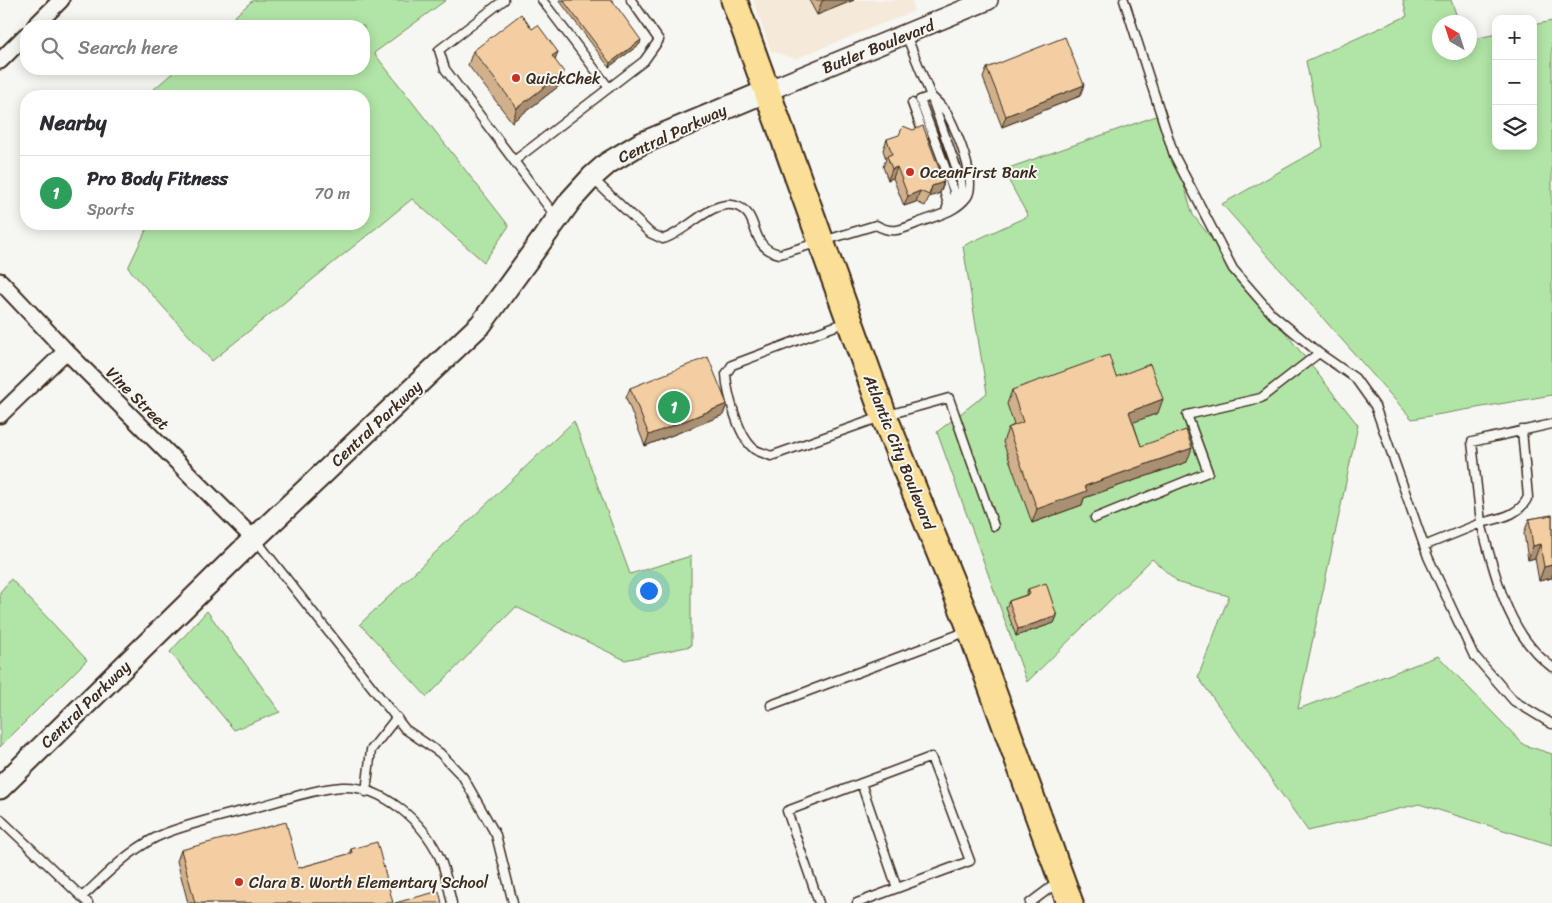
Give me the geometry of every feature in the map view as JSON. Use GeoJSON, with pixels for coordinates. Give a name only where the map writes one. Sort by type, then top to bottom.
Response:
{"type":"FeatureCollection","features":[{"type":"Feature","properties":{"kind":"highway","name":"Atlantic City Boulevard"},"geometry":{"type":"LineString","coordinates":[[734,0],[884,416],[971,630],[1070,903]]}},
{"type":"Feature","properties":{"kind":"main road","name":"Central Parkway"},"geometry":{"type":"LineString","coordinates":[[0,788],[254,538],[481,324],[558,218],[592,177],[608,163],[640,144],[767,91]]}},
{"type":"Feature","properties":{"kind":"street"},"geometry":{"type":"LineString","coordinates":[[41,20],[61,0]]}},
{"type":"Feature","properties":{"kind":"street","name":"Butler Boulevard"},"geometry":{"type":"LineString","coordinates":[[767,91],[988,0]]}},
{"type":"Feature","properties":{"kind":"street"},"geometry":{"type":"LineString","coordinates":[[0,61],[20,41]]}},
{"type":"Feature","properties":{"kind":"street","name":"Vine Street"},"geometry":{"type":"LineString","coordinates":[[0,281],[66,351],[254,538]]}},
{"type":"Feature","properties":{"kind":"street"},"geometry":{"type":"LineString","coordinates":[[0,415],[66,351]]}},
{"type":"Feature","properties":{"kind":"lane"},"geometry":{"type":"LineString","coordinates":[[504,0],[439,50],[445,69],[558,218]]}},
{"type":"Feature","properties":{"kind":"lane"},"geometry":{"type":"LineString","coordinates":[[542,0],[609,88]]}},
{"type":"Feature","properties":{"kind":"lane"},"geometry":{"type":"LineString","coordinates":[[514,161],[644,61],[659,40],[631,0]]}},
{"type":"Feature","properties":{"kind":"lane"},"geometry":{"type":"LineString","coordinates":[[1124,0],[1174,155],[1233,269],[1272,314],[1319,353],[1355,378],[1375,406],[1424,546],[1473,654],[1514,701],[1552,724]]}},
{"type":"Feature","properties":{"kind":"lane"},"geometry":{"type":"LineString","coordinates":[[906,35],[931,96],[961,181],[962,191],[956,204],[945,213]]}},
{"type":"Feature","properties":{"kind":"lane"},"geometry":{"type":"LineString","coordinates":[[931,96],[920,100],[954,192],[953,203],[945,213]]}},
{"type":"Feature","properties":{"kind":"lane"},"geometry":{"type":"LineString","coordinates":[[592,177],[650,233],[663,239],[674,236],[717,206],[729,204],[740,207],[748,215],[760,245],[769,252],[780,254],[876,225],[887,231],[902,229],[945,213],[959,205],[968,195],[971,183],[970,170],[946,112],[931,96]]}},
{"type":"Feature","properties":{"kind":"lane"},"geometry":{"type":"LineString","coordinates":[[912,103],[945,191],[948,204],[945,213]]}},
{"type":"Feature","properties":{"kind":"lane"},"geometry":{"type":"LineString","coordinates":[[850,320],[732,365],[726,374],[727,392],[746,441],[754,449],[771,456],[884,416],[949,398],[994,526]]}},
{"type":"Feature","properties":{"kind":"lane"},"geometry":{"type":"LineString","coordinates":[[1095,518],[1208,472],[1187,415],[1260,398],[1319,353]]}},
{"type":"Feature","properties":{"kind":"lane"},"geometry":{"type":"LineString","coordinates":[[1552,424],[1472,442],[1480,523],[1500,594],[1526,641],[1552,667]]}},
{"type":"Feature","properties":{"kind":"lane"},"geometry":{"type":"LineString","coordinates":[[1424,546],[1480,523],[1515,513],[1524,507],[1528,497],[1522,430]]}},
{"type":"Feature","properties":{"kind":"lane"},"geometry":{"type":"LineString","coordinates":[[254,538],[405,729],[440,753],[463,777],[496,835],[513,903]]}},
{"type":"Feature","properties":{"kind":"lane"},"geometry":{"type":"LineString","coordinates":[[771,705],[971,630]]}},
{"type":"Feature","properties":{"kind":"lane"},"geometry":{"type":"LineString","coordinates":[[366,792],[370,750],[397,717]]}},
{"type":"Feature","properties":{"kind":"lane"},"geometry":{"type":"LineString","coordinates":[[819,903],[787,811],[931,757],[970,861],[856,903]]}},
{"type":"Feature","properties":{"kind":"lane"},"geometry":{"type":"LineString","coordinates":[[861,783],[896,888]]}},
{"type":"Feature","properties":{"kind":"lane"},"geometry":{"type":"LineString","coordinates":[[0,819],[85,900],[139,848],[165,833],[316,792],[341,787],[354,788],[390,802],[412,819],[430,838],[440,858],[452,903]]}},
{"type":"Feature","properties":{"kind":"lane"},"geometry":{"type":"LineString","coordinates":[[1030,903],[1062,879]]}},
{"type":"Feature","properties":{"kind":"shaded area"},"geometry":{"type":"Polygon","coordinates":[[[753,0],[912,0],[914,11],[795,59],[771,51],[753,0]]]}},
{"type":"Feature","properties":{"kind":"green space"},"geometry":{"type":"Polygon","coordinates":[[[253,0],[446,0],[374,53],[509,226],[484,262],[412,199],[212,361],[128,268],[146,230],[370,230],[370,90],[153,90],[170,75],[370,75],[370,20],[231,20],[253,0]]]}},
{"type":"Feature","properties":{"kind":"green space"},"geometry":{"type":"Polygon","coordinates":[[[1403,0],[1451,0],[1456,15],[1432,15],[1432,60],[1477,60],[1477,38],[1492,35],[1492,150],[1537,150],[1537,24],[1552,21],[1552,395],[1412,419],[1222,204],[1323,147],[1306,61],[1407,16],[1403,0]]]}},
{"type":"Feature","properties":{"kind":"green space"},"geometry":{"type":"Polygon","coordinates":[[[1162,114],[1193,215],[1358,425],[1298,709],[1438,656],[1524,745],[1552,754],[1552,845],[1419,804],[1308,831],[1198,677],[1229,596],[1179,583],[1152,559],[1027,682],[937,432],[987,393],[963,246],[1028,216],[1003,170],[1162,114]]]}},
{"type":"Feature","properties":{"kind":"green space"},"geometry":{"type":"Polygon","coordinates":[[[574,421],[630,574],[691,556],[691,646],[625,660],[516,607],[427,697],[360,624],[574,421]]]}},
{"type":"Feature","properties":{"kind":"green space"},"geometry":{"type":"Polygon","coordinates":[[[11,579],[87,660],[0,747],[0,592],[11,579]]]}},
{"type":"Feature","properties":{"kind":"green space"},"geometry":{"type":"Polygon","coordinates":[[[207,611],[280,712],[234,730],[170,652],[207,611]]]}},
{"type":"Feature","properties":{"kind":"building","name":"QuickChek"},"geometry":{"type":"Polygon","coordinates":[[[563,0],[612,0],[641,40],[610,63],[563,0]]]}},
{"type":"Feature","properties":{"kind":"building","name":"QuickChek"},"geometry":{"type":"Polygon","coordinates":[[[521,14],[532,29],[538,25],[558,52],[552,56],[564,72],[517,108],[473,51],[521,14]]]}},
{"type":"Feature","properties":{"kind":"building"},"geometry":{"type":"Polygon","coordinates":[[[1065,37],[1084,85],[1006,116],[987,68],[1065,37]]]}},
{"type":"Feature","properties":{"kind":"building","name":"OceanFirst Bank"},"geometry":{"type":"Polygon","coordinates":[[[903,126],[913,130],[923,126],[944,182],[932,186],[929,195],[920,191],[908,196],[897,167],[892,169],[887,156],[892,154],[887,139],[899,135],[903,126]]]}},
{"type":"Feature","properties":{"kind":"building"},"geometry":{"type":"Polygon","coordinates":[[[1109,355],[1116,377],[1150,364],[1163,399],[1129,412],[1141,446],[1186,430],[1192,448],[1085,486],[1087,491],[1037,509],[1008,428],[1023,422],[1012,390],[1109,355]]]}},
{"type":"Feature","properties":{"kind":"building"},"geometry":{"type":"Polygon","coordinates":[[[708,357],[727,404],[649,435],[630,388],[708,357]]]}},
{"type":"Feature","properties":{"kind":"building"},"geometry":{"type":"Polygon","coordinates":[[[1552,515],[1552,565],[1544,567],[1540,544],[1533,546],[1529,519],[1552,515]]]}},
{"type":"Feature","properties":{"kind":"building"},"geometry":{"type":"Polygon","coordinates":[[[1046,583],[1057,616],[1018,629],[1009,601],[1030,594],[1028,589],[1046,583]]]}},
{"type":"Feature","properties":{"kind":"building"},"geometry":{"type":"Polygon","coordinates":[[[286,822],[298,868],[352,853],[351,849],[377,842],[393,903],[195,903],[181,850],[286,822]]]}},
{"type":"Feature","properties":{"kind":"building"},"geometry":{"type":"Polygon","coordinates":[[[439,891],[442,903],[395,903],[439,891]]]}},
{"type":"Feature","properties":{"kind":"place","name":"QuickChek"},"geometry":{"type":"Point","coordinates":[516,78]}},
{"type":"Feature","properties":{"kind":"place","name":"OceanFirst Bank"},"geometry":{"type":"Point","coordinates":[910,172]}},
{"type":"Feature","properties":{"kind":"place","name":"Pro Body Fitness"},"geometry":{"type":"Point","coordinates":[674,407]}},
{"type":"Feature","properties":{"kind":"place","name":"Clara B. Worth Elementary School"},"geometry":{"type":"Point","coordinates":[239,882]}}]}
